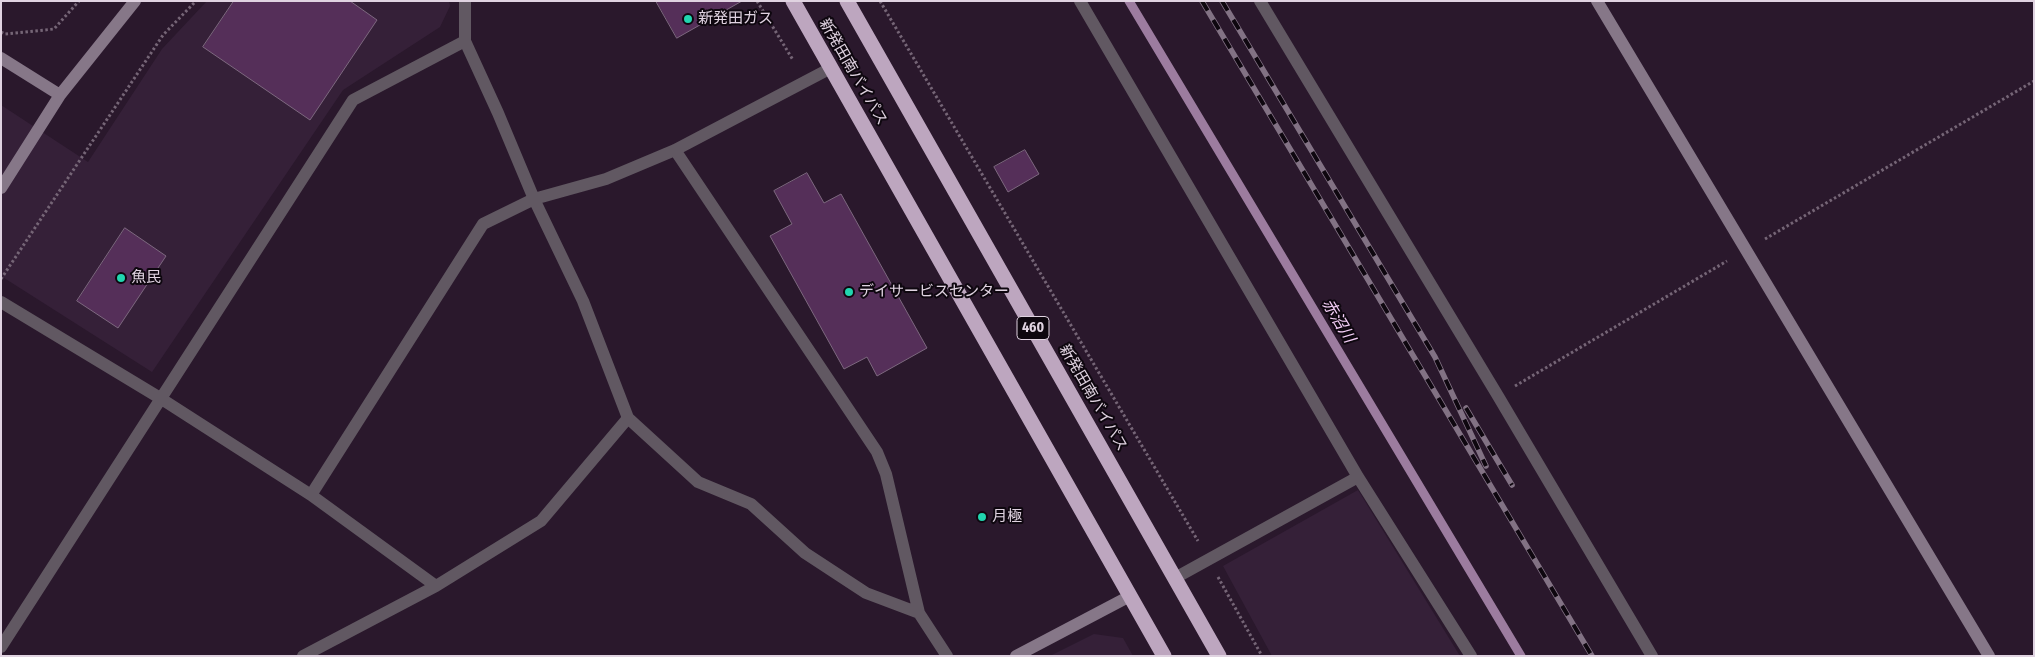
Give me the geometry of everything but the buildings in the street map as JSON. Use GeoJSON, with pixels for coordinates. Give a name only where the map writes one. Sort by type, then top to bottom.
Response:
{"type":"FeatureCollection","features":[{"type":"Feature","properties":{"kind":"highway","name":"新発田南バイパス"},"geometry":{"type":"LineString","coordinates":[[793,1],[1164,656]]}},
{"type":"Feature","properties":{"kind":"highway","name":"新発田南バイパス"},"geometry":{"type":"LineString","coordinates":[[847,1],[1219,656]]}},
{"type":"Feature","properties":{"kind":"street"},"geometry":{"type":"LineString","coordinates":[[1,188],[60,95],[135,1]]}},
{"type":"Feature","properties":{"kind":"street"},"geometry":{"type":"LineString","coordinates":[[465,1],[465,41],[498,112],[534,199],[583,301],[628,418],[698,482],[751,504],[805,554],[866,594],[919,613]]}},
{"type":"Feature","properties":{"kind":"street"},"geometry":{"type":"LineString","coordinates":[[1080,1],[1358,477],[1471,656]]}},
{"type":"Feature","properties":{"kind":"street"},"geometry":{"type":"LineString","coordinates":[[1260,1],[1652,656]]}},
{"type":"Feature","properties":{"kind":"street"},"geometry":{"type":"LineString","coordinates":[[1597,1],[1989,656]]}},
{"type":"Feature","properties":{"kind":"street"},"geometry":{"type":"LineString","coordinates":[[1,648],[353,100],[465,41]]}},
{"type":"Feature","properties":{"kind":"street"},"geometry":{"type":"LineString","coordinates":[[1,58],[60,95]]}},
{"type":"Feature","properties":{"kind":"street"},"geometry":{"type":"LineString","coordinates":[[311,495],[483,224],[534,199],[606,179],[675,150],[831,68]]}},
{"type":"Feature","properties":{"kind":"street"},"geometry":{"type":"LineString","coordinates":[[675,150],[877,452],[886,474],[919,613],[948,656]]}},
{"type":"Feature","properties":{"kind":"street"},"geometry":{"type":"LineString","coordinates":[[1,302],[160,398],[311,495],[436,586]]}},
{"type":"Feature","properties":{"kind":"street"},"geometry":{"type":"LineString","coordinates":[[303,656],[436,586],[541,521],[628,418]]}},
{"type":"Feature","properties":{"kind":"street"},"geometry":{"type":"LineString","coordinates":[[1175,578],[1358,477]]}},
{"type":"Feature","properties":{"kind":"street"},"geometry":{"type":"LineString","coordinates":[[1016,656],[1130,596]]}},
{"type":"Feature","properties":{"kind":"path"},"geometry":{"type":"LineString","coordinates":[[1,32],[5,34],[54,29],[79,1]]}},
{"type":"Feature","properties":{"kind":"path"},"geometry":{"type":"LineString","coordinates":[[1,279],[163,35],[196,1]]}},
{"type":"Feature","properties":{"kind":"path"},"geometry":{"type":"LineString","coordinates":[[757,1],[793,60]]}},
{"type":"Feature","properties":{"kind":"path"},"geometry":{"type":"LineString","coordinates":[[880,1],[1209,560],[1262,656]]}},
{"type":"Feature","properties":{"kind":"path"},"geometry":{"type":"LineString","coordinates":[[1498,396],[2034,81]]}},
{"type":"Feature","properties":{"kind":"shaded area"},"geometry":{"type":"Polygon","coordinates":[[[207,1],[449,1],[450,6],[440,27],[343,90],[152,372],[1,276],[1,105],[88,162],[162,49],[207,1]]]}},
{"type":"Feature","properties":{"kind":"shaded area"},"geometry":{"type":"Polygon","coordinates":[[[1358,490],[1460,656],[1272,656],[1223,566],[1358,490]]]}},
{"type":"Feature","properties":{"kind":"shaded area"},"geometry":{"type":"Polygon","coordinates":[[[1094,634],[1123,638],[1133,656],[1050,656],[1094,634]]]}},
{"type":"Feature","properties":{"kind":"waterway","name":"赤沼川"},"geometry":{"type":"LineString","coordinates":[[1129,1],[1521,656]]}},
{"type":"Feature","properties":{"kind":"railway"},"geometry":{"type":"LineString","coordinates":[[1202,1],[1592,656]]}},
{"type":"Feature","properties":{"kind":"railway"},"geometry":{"type":"LineString","coordinates":[[1222,1],[1435,357],[1486,466]]}},
{"type":"Feature","properties":{"kind":"railway"},"geometry":{"type":"LineString","coordinates":[[1466,408],[1512,485]]}},
{"type":"Feature","properties":{"kind":"place","name":"新発田ガス"},"geometry":{"type":"Point","coordinates":[688,19]}},
{"type":"Feature","properties":{"kind":"place","name":"魚民"},"geometry":{"type":"Point","coordinates":[121,278]}},
{"type":"Feature","properties":{"kind":"place","name":"デイサービスセンター"},"geometry":{"type":"Point","coordinates":[849,292]}},
{"type":"Feature","properties":{"kind":"place","name":"月極"},"geometry":{"type":"Point","coordinates":[982,517]}}]}
